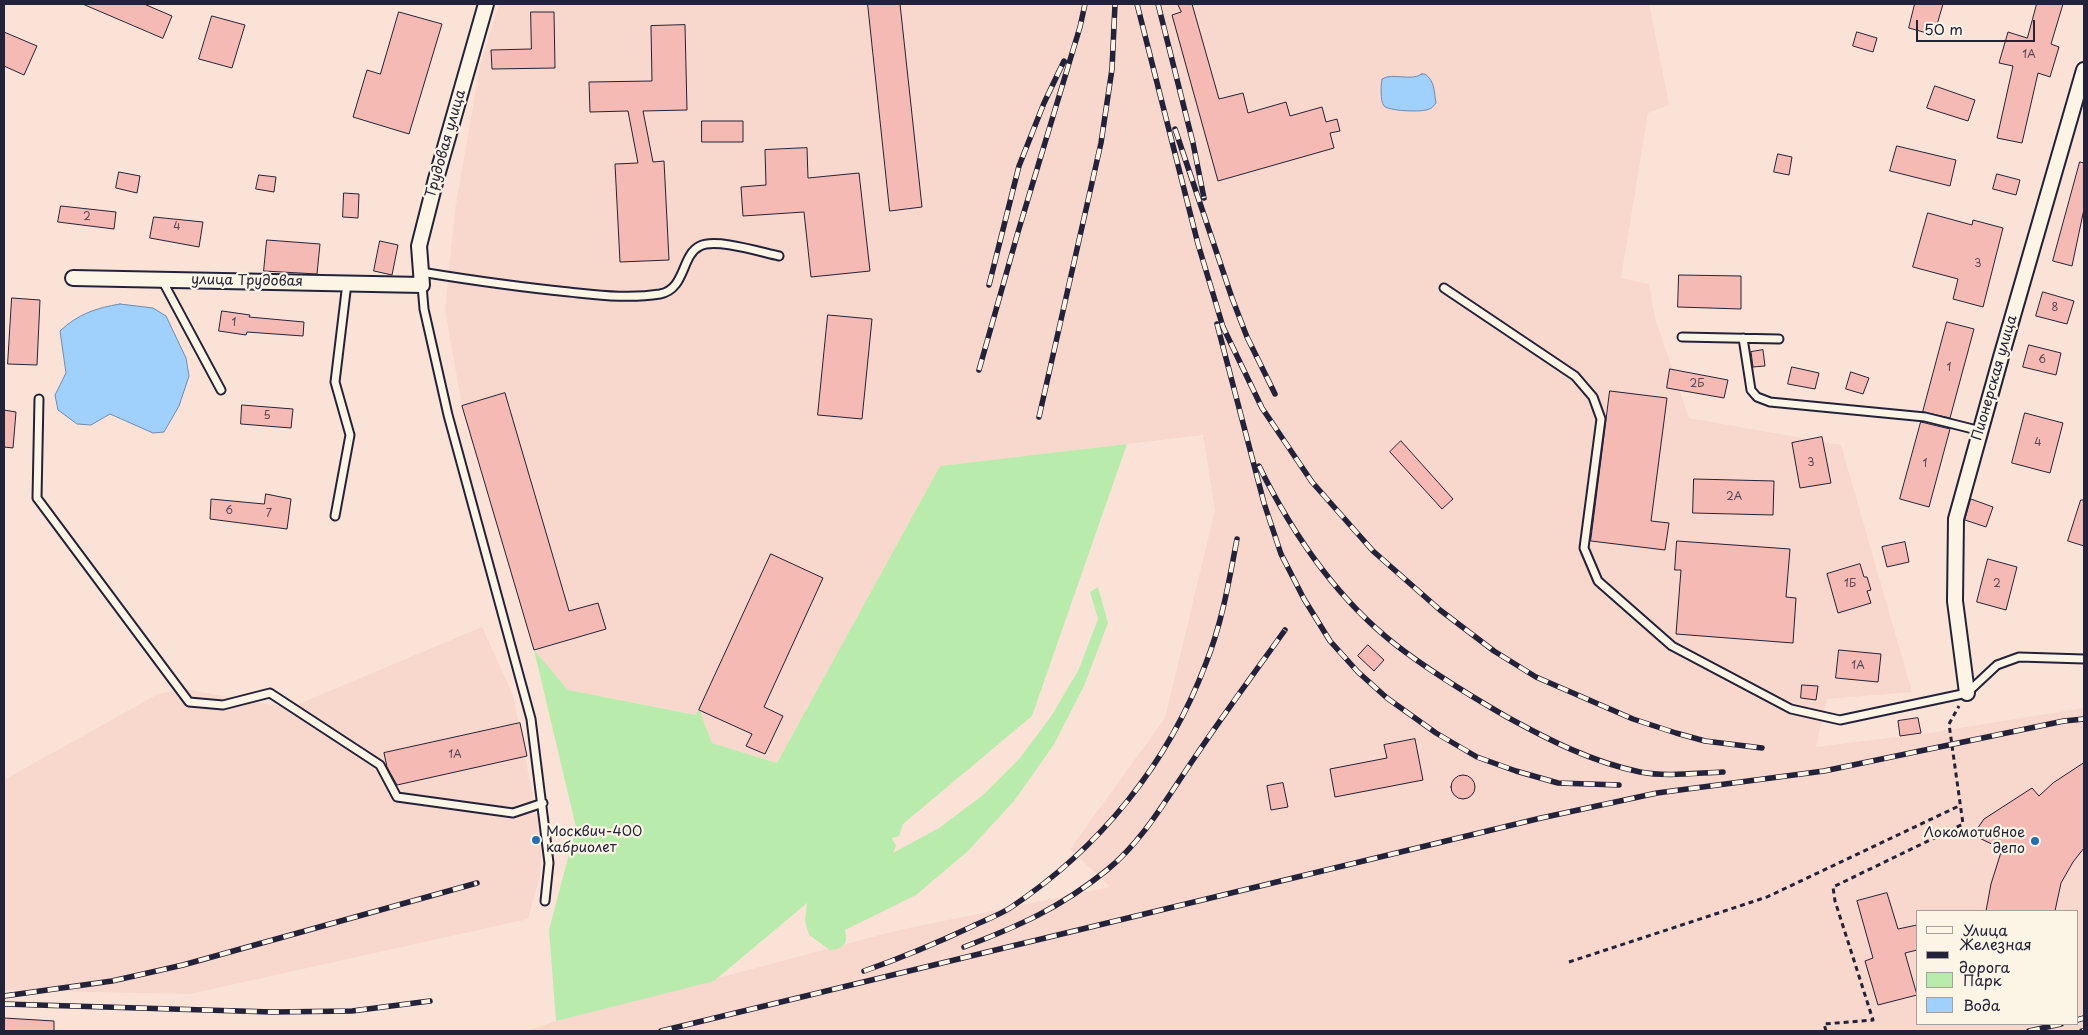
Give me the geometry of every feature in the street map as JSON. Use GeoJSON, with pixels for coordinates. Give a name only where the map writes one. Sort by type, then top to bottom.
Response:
{"type":"FeatureCollection","features":[{"type":"Feature","properties":{"kind":"street","name":"Трудовая улица"},"geometry":{"type":"LineString","coordinates":[[422,278],[419,246],[486,4]]}},
{"type":"Feature","properties":{"kind":"street","name":"Пионерская улица"},"geometry":{"type":"LineString","coordinates":[[1967,693],[1955,601],[1956,519],[2084,70]]}},
{"type":"Feature","properties":{"kind":"street","name":"улица Трудовая"},"geometry":{"type":"LineString","coordinates":[[73,278],[348,284],[422,278]]}},
{"type":"Feature","properties":{"kind":"lane"},"geometry":{"type":"LineString","coordinates":[[544,901],[549,863],[531,719],[448,415],[424,309],[422,278],[619,297],[662,294],[674,286],[682,276],[690,255],[700,246],[714,243],[779,256]]}},
{"type":"Feature","properties":{"kind":"lane"},"geometry":{"type":"LineString","coordinates":[[162,280],[221,390]]}},
{"type":"Feature","properties":{"kind":"lane"},"geometry":{"type":"LineString","coordinates":[[335,516],[350,435],[335,382],[348,284]]}},
{"type":"Feature","properties":{"kind":"lane"},"geometry":{"type":"LineString","coordinates":[[1444,288],[1575,376],[1593,397],[1601,420],[1584,548],[1598,581],[1672,646],[1791,709],[1840,720],[1967,693],[1997,665],[2019,657],[2084,659]]}},
{"type":"Feature","properties":{"kind":"lane"},"geometry":{"type":"LineString","coordinates":[[1682,337],[1778,339]]}},
{"type":"Feature","properties":{"kind":"lane"},"geometry":{"type":"LineString","coordinates":[[1743,338],[1751,390],[1757,397],[1770,402],[1925,417],[1980,431]]}},
{"type":"Feature","properties":{"kind":"lane"},"geometry":{"type":"LineString","coordinates":[[39,399],[37,498],[189,702],[223,705],[270,693],[380,765],[397,798],[513,814],[543,803]]}},
{"type":"Feature","properties":{"kind":"path"},"geometry":{"type":"LineString","coordinates":[[1826,1031],[1824,1024],[1874,1020],[1832,887],[1963,824],[1949,724],[1967,693]]}},
{"type":"Feature","properties":{"kind":"path"},"geometry":{"type":"LineString","coordinates":[[1568,962],[1767,897],[1961,805]]}},
{"type":"Feature","properties":{"kind":"shaded area"},"geometry":{"type":"Polygon","coordinates":[[[499,4],[1649,4],[1669,105],[1648,113],[1621,278],[1649,284],[1655,318],[1689,418],[1841,445],[1912,692],[1827,699],[1816,747],[1929,733],[2084,708],[2084,1031],[527,1031],[556,1021],[899,930],[1110,887],[1070,849],[1165,718],[1215,510],[1203,435],[940,466],[777,763],[712,743],[699,710],[697,715],[567,690],[534,650],[462,406],[445,309],[455,210],[480,66],[499,4]]]}},
{"type":"Feature","properties":{"kind":"shaded area"},"geometry":{"type":"Polygon","coordinates":[[[482,627],[513,695],[542,843],[540,876],[528,919],[190,994],[4,990],[4,780],[158,694],[186,689],[289,708],[482,627]]]}},
{"type":"Feature","properties":{"kind":"green space"},"geometry":{"type":"Polygon","coordinates":[[[1127,444],[1032,716],[903,824],[899,836],[892,838],[896,846],[893,853],[939,828],[982,796],[1020,758],[1052,715],[1079,669],[1098,619],[1090,592],[1098,587],[1108,623],[1084,686],[1053,746],[1014,801],[968,851],[916,895],[845,930],[846,938],[842,947],[830,950],[809,935],[805,921],[807,903],[714,981],[556,1021],[549,930],[576,827],[534,650],[568,690],[696,715],[699,709],[712,743],[777,763],[940,466],[1127,444]]]}},
{"type":"Feature","properties":{"kind":"water"},"geometry":{"type":"Polygon","coordinates":[[[1425,74],[1431,80],[1434,87],[1436,103],[1432,108],[1422,111],[1411,111],[1384,106],[1381,97],[1382,79],[1392,76],[1412,77],[1425,74]]]}},
{"type":"Feature","properties":{"kind":"water"},"geometry":{"type":"Polygon","coordinates":[[[120,304],[153,308],[166,316],[186,358],[189,376],[179,406],[164,432],[153,433],[110,414],[91,425],[77,424],[58,410],[55,395],[66,373],[60,331],[74,320],[88,313],[120,304]]]}},
{"type":"Feature","properties":{"kind":"building"},"geometry":{"type":"Polygon","coordinates":[[[83,4],[144,4],[172,16],[163,38],[83,4]]]}},
{"type":"Feature","properties":{"kind":"building"},"geometry":{"type":"Polygon","coordinates":[[[868,4],[900,4],[922,207],[890,211],[868,4]]]}},
{"type":"Feature","properties":{"kind":"building"},"geometry":{"type":"Polygon","coordinates":[[[1178,4],[1192,4],[1219,99],[1243,93],[1248,113],[1286,102],[1290,116],[1322,107],[1326,122],[1337,119],[1340,131],[1330,133],[1334,148],[1218,181],[1172,15],[1181,12],[1178,4]]]}},
{"type":"Feature","properties":{"kind":"building"},"geometry":{"type":"Polygon","coordinates":[[[1915,4],[1943,4],[1934,35],[1909,28],[1915,4]]]}},
{"type":"Feature","properties":{"kind":"building"},"geometry":{"type":"Polygon","coordinates":[[[2037,4],[2063,4],[2051,44],[2059,47],[2050,77],[2038,73],[2022,143],[1997,138],[2013,66],[1999,63],[2008,32],[2027,38],[2037,4]]]}},
{"type":"Feature","properties":{"kind":"building"},"geometry":{"type":"Polygon","coordinates":[[[399,12],[442,24],[409,134],[353,117],[367,70],[380,74],[399,12]]]}},
{"type":"Feature","properties":{"kind":"building"},"geometry":{"type":"Polygon","coordinates":[[[531,12],[554,12],[555,68],[492,69],[491,50],[531,49],[531,12]]]}},
{"type":"Feature","properties":{"kind":"building"},"geometry":{"type":"Polygon","coordinates":[[[212,16],[245,25],[232,68],[199,59],[212,16]]]}},
{"type":"Feature","properties":{"kind":"building"},"geometry":{"type":"Polygon","coordinates":[[[685,25],[687,110],[643,111],[653,162],[664,161],[669,260],[620,262],[615,164],[638,163],[628,111],[590,112],[589,82],[652,81],[651,26],[685,25]]]}},
{"type":"Feature","properties":{"kind":"building"},"geometry":{"type":"Polygon","coordinates":[[[4,32],[37,46],[24,75],[4,66],[4,32]]]}},
{"type":"Feature","properties":{"kind":"building"},"geometry":{"type":"Polygon","coordinates":[[[1857,32],[1877,38],[1873,52],[1853,46],[1857,32]]]}},
{"type":"Feature","properties":{"kind":"building"},"geometry":{"type":"Polygon","coordinates":[[[1935,86],[1975,100],[1968,121],[1927,108],[1935,86]]]}},
{"type":"Feature","properties":{"kind":"building"},"geometry":{"type":"Polygon","coordinates":[[[702,121],[743,121],[743,142],[702,142],[702,121]]]}},
{"type":"Feature","properties":{"kind":"building"},"geometry":{"type":"Polygon","coordinates":[[[1897,146],[1956,160],[1950,186],[1890,171],[1897,146]]]}},
{"type":"Feature","properties":{"kind":"building"},"geometry":{"type":"Polygon","coordinates":[[[807,148],[808,178],[859,173],[870,271],[811,277],[804,212],[743,216],[741,187],[766,185],[765,150],[807,148]]]}},
{"type":"Feature","properties":{"kind":"building"},"geometry":{"type":"Polygon","coordinates":[[[1778,154],[1792,157],[1789,175],[1774,172],[1778,154]]]}},
{"type":"Feature","properties":{"kind":"building"},"geometry":{"type":"Polygon","coordinates":[[[2080,162],[2084,163],[2084,209],[2072,266],[2053,261],[2080,162]]]}},
{"type":"Feature","properties":{"kind":"building"},"geometry":{"type":"Polygon","coordinates":[[[119,172],[140,176],[137,193],[116,188],[119,172]]]}},
{"type":"Feature","properties":{"kind":"building"},"geometry":{"type":"Polygon","coordinates":[[[1997,174],[2020,180],[2016,195],[1993,189],[1997,174]]]}},
{"type":"Feature","properties":{"kind":"building"},"geometry":{"type":"Polygon","coordinates":[[[259,175],[276,177],[274,192],[256,189],[259,175]]]}},
{"type":"Feature","properties":{"kind":"building"},"geometry":{"type":"Polygon","coordinates":[[[344,193],[359,194],[358,218],[343,217],[344,193]]]}},
{"type":"Feature","properties":{"kind":"building"},"geometry":{"type":"Polygon","coordinates":[[[61,206],[116,212],[114,229],[58,222],[61,206]]]}},
{"type":"Feature","properties":{"kind":"building"},"geometry":{"type":"Polygon","coordinates":[[[1928,213],[1972,225],[1973,220],[2003,228],[1983,307],[1953,299],[1958,279],[1913,267],[1928,213]]]}},
{"type":"Feature","properties":{"kind":"building"},"geometry":{"type":"Polygon","coordinates":[[[154,217],[203,222],[199,247],[150,238],[154,217]]]}},
{"type":"Feature","properties":{"kind":"building"},"geometry":{"type":"Polygon","coordinates":[[[267,240],[320,244],[317,274],[264,271],[267,240]]]}},
{"type":"Feature","properties":{"kind":"building"},"geometry":{"type":"Polygon","coordinates":[[[380,241],[398,245],[392,275],[374,271],[380,241]]]}},
{"type":"Feature","properties":{"kind":"building"},"geometry":{"type":"Polygon","coordinates":[[[1679,275],[1741,276],[1741,309],[1678,307],[1679,275]]]}},
{"type":"Feature","properties":{"kind":"building"},"geometry":{"type":"Polygon","coordinates":[[[2043,292],[2074,301],[2067,324],[2036,316],[2043,292]]]}},
{"type":"Feature","properties":{"kind":"building"},"geometry":{"type":"Polygon","coordinates":[[[12,298],[40,300],[37,365],[8,364],[12,298]]]}},
{"type":"Feature","properties":{"kind":"building"},"geometry":{"type":"Polygon","coordinates":[[[222,311],[250,315],[249,317],[304,322],[303,336],[247,332],[246,335],[219,331],[222,311]]]}},
{"type":"Feature","properties":{"kind":"building"},"geometry":{"type":"Polygon","coordinates":[[[828,315],[872,319],[862,419],[818,415],[828,315]]]}},
{"type":"Feature","properties":{"kind":"building"},"geometry":{"type":"Polygon","coordinates":[[[1947,322],[1974,329],[1950,418],[1923,412],[1947,322]]]}},
{"type":"Feature","properties":{"kind":"building"},"geometry":{"type":"Polygon","coordinates":[[[2029,345],[2061,353],[2056,375],[2023,367],[2029,345]]]}},
{"type":"Feature","properties":{"kind":"building"},"geometry":{"type":"Polygon","coordinates":[[[1763,350],[1765,366],[1753,367],[1751,352],[1763,350]]]}},
{"type":"Feature","properties":{"kind":"building"},"geometry":{"type":"Polygon","coordinates":[[[1792,367],[1819,373],[1815,389],[1788,384],[1792,367]]]}},
{"type":"Feature","properties":{"kind":"building"},"geometry":{"type":"Polygon","coordinates":[[[1670,369],[1728,380],[1724,398],[1667,388],[1670,369]]]}},
{"type":"Feature","properties":{"kind":"building"},"geometry":{"type":"Polygon","coordinates":[[[1851,372],[1869,378],[1863,394],[1846,389],[1851,372]]]}},
{"type":"Feature","properties":{"kind":"building"},"geometry":{"type":"Polygon","coordinates":[[[1610,391],[1667,398],[1651,521],[1669,523],[1665,550],[1591,541],[1610,391]]]}},
{"type":"Feature","properties":{"kind":"building"},"geometry":{"type":"Polygon","coordinates":[[[505,393],[569,611],[598,603],[606,629],[534,650],[462,406],[505,393]]]}},
{"type":"Feature","properties":{"kind":"building"},"geometry":{"type":"Polygon","coordinates":[[[242,405],[293,409],[291,428],[241,424],[242,405]]]}},
{"type":"Feature","properties":{"kind":"building"},"geometry":{"type":"Polygon","coordinates":[[[4,410],[16,412],[13,448],[4,447],[4,410]]]}},
{"type":"Feature","properties":{"kind":"building"},"geometry":{"type":"Polygon","coordinates":[[[2025,413],[2063,423],[2050,473],[2012,463],[2025,413]]]}},
{"type":"Feature","properties":{"kind":"building"},"geometry":{"type":"Polygon","coordinates":[[[1921,422],[1950,429],[1929,507],[1900,499],[1921,422]]]}},
{"type":"Feature","properties":{"kind":"building"},"geometry":{"type":"Polygon","coordinates":[[[1822,437],[1831,483],[1800,488],[1792,443],[1822,437]]]}},
{"type":"Feature","properties":{"kind":"building"},"geometry":{"type":"Polygon","coordinates":[[[1401,441],[1453,499],[1442,509],[1390,452],[1401,441]]]}},
{"type":"Feature","properties":{"kind":"building"},"geometry":{"type":"Polygon","coordinates":[[[1694,479],[1774,481],[1773,515],[1693,513],[1694,479]]]}},
{"type":"Feature","properties":{"kind":"building"},"geometry":{"type":"Polygon","coordinates":[[[266,494],[291,499],[287,529],[210,519],[211,499],[264,504],[266,494]]]}},
{"type":"Feature","properties":{"kind":"building"},"geometry":{"type":"Polygon","coordinates":[[[1971,499],[1993,507],[1986,527],[1965,520],[1971,499]]]}},
{"type":"Feature","properties":{"kind":"building"},"geometry":{"type":"Polygon","coordinates":[[[2081,500],[2084,500],[2084,546],[2068,541],[2081,500]]]}},
{"type":"Feature","properties":{"kind":"building"},"geometry":{"type":"Polygon","coordinates":[[[1677,541],[1790,549],[1786,597],[1796,598],[1793,643],[1676,634],[1681,570],[1675,570],[1677,541]]]}},
{"type":"Feature","properties":{"kind":"building"},"geometry":{"type":"Polygon","coordinates":[[[1905,542],[1909,562],[1887,567],[1882,547],[1905,542]]]}},
{"type":"Feature","properties":{"kind":"building"},"geometry":{"type":"Polygon","coordinates":[[[771,554],[823,578],[764,707],[783,716],[765,754],[746,746],[752,734],[699,710],[771,554]]]}},
{"type":"Feature","properties":{"kind":"building"},"geometry":{"type":"Polygon","coordinates":[[[1988,559],[2017,567],[2006,610],[1977,602],[1988,559]]]}},
{"type":"Feature","properties":{"kind":"building"},"geometry":{"type":"Polygon","coordinates":[[[1860,564],[1871,590],[1867,591],[1871,603],[1838,613],[1827,574],[1860,564]]]}},
{"type":"Feature","properties":{"kind":"building"},"geometry":{"type":"Polygon","coordinates":[[[1368,645],[1384,660],[1374,671],[1358,656],[1368,645]]]}},
{"type":"Feature","properties":{"kind":"building"},"geometry":{"type":"Polygon","coordinates":[[[1839,650],[1881,654],[1878,682],[1836,678],[1839,650]]]}},
{"type":"Feature","properties":{"kind":"building"},"geometry":{"type":"Polygon","coordinates":[[[1802,685],[1818,686],[1816,700],[1801,698],[1802,685]]]}},
{"type":"Feature","properties":{"kind":"building"},"geometry":{"type":"Polygon","coordinates":[[[1918,718],[1921,733],[1900,736],[1898,721],[1918,718]]]}},
{"type":"Feature","properties":{"kind":"building"},"geometry":{"type":"Polygon","coordinates":[[[520,723],[527,756],[397,785],[387,767],[384,753],[520,723]]]}},
{"type":"Feature","properties":{"kind":"building"},"geometry":{"type":"Polygon","coordinates":[[[1415,739],[1423,780],[1335,797],[1330,769],[1387,758],[1384,745],[1415,739]]]}},
{"type":"Feature","properties":{"kind":"building","name":"Локомотивное депо"},"geometry":{"type":"Polygon","coordinates":[[[2084,763],[2084,848],[2073,862],[2061,883],[2055,910],[1986,910],[1991,884],[2002,849],[1973,835],[1984,819],[2032,788],[2039,796],[2053,783],[2084,763]]]}},
{"type":"Feature","properties":{"kind":"building"},"geometry":{"type":"Polygon","coordinates":[[[1463,775],[1472,778],[1475,787],[1472,796],[1463,799],[1454,796],[1451,787],[1454,778],[1463,775]]]}},
{"type":"Feature","properties":{"kind":"building"},"geometry":{"type":"Polygon","coordinates":[[[1283,783],[1288,807],[1271,810],[1267,786],[1283,783]]]}},
{"type":"Feature","properties":{"kind":"building"},"geometry":{"type":"Polygon","coordinates":[[[1887,893],[1898,929],[1916,925],[1916,950],[1905,953],[1916,995],[1878,1005],[1865,961],[1873,958],[1857,901],[1887,893]]]}},
{"type":"Feature","properties":{"kind":"building"},"geometry":{"type":"Polygon","coordinates":[[[4,1018],[54,1021],[54,1031],[4,1031],[4,1018]]]}},
{"type":"Feature","properties":{"kind":"railway"},"geometry":{"type":"LineString","coordinates":[[979,370],[1018,232],[1080,27],[1085,4]]}},
{"type":"Feature","properties":{"kind":"railway"},"geometry":{"type":"LineString","coordinates":[[1039,417],[1101,143],[1112,69],[1115,4]]}},
{"type":"Feature","properties":{"kind":"railway"},"geometry":{"type":"LineString","coordinates":[[1137,4],[1198,244],[1223,327],[1262,408],[1312,482],[1373,551],[1440,610],[1494,651],[1536,677],[1633,719],[1676,733],[1705,741],[1762,748]]}},
{"type":"Feature","properties":{"kind":"railway"},"geometry":{"type":"LineString","coordinates":[[1158,4],[1193,143],[1204,198]]}},
{"type":"Feature","properties":{"kind":"railway"},"geometry":{"type":"LineString","coordinates":[[989,285],[1019,166],[1044,103],[1064,61]]}},
{"type":"Feature","properties":{"kind":"railway"},"geometry":{"type":"LineString","coordinates":[[1175,129],[1232,298],[1247,337],[1275,394]]}},
{"type":"Feature","properties":{"kind":"railway"},"geometry":{"type":"LineString","coordinates":[[1217,324],[1264,503],[1281,554],[1304,599],[1330,641],[1358,672],[1387,698],[1436,733],[1477,757],[1558,783],[1619,785]]}},
{"type":"Feature","properties":{"kind":"railway"},"geometry":{"type":"LineString","coordinates":[[1259,466],[1301,540],[1335,585],[1374,627],[1436,674],[1523,726],[1571,749],[1622,768],[1660,774],[1723,772]]}},
{"type":"Feature","properties":{"kind":"railway"},"geometry":{"type":"LineString","coordinates":[[864,971],[932,944],[1010,908],[1073,859],[1102,831],[1128,801],[1172,735],[1206,663],[1221,617],[1237,539]]}},
{"type":"Feature","properties":{"kind":"railway"},"geometry":{"type":"LineString","coordinates":[[964,947],[1056,906],[1090,883],[1120,858],[1155,817],[1217,725],[1285,630]]}},
{"type":"Feature","properties":{"kind":"railway"},"geometry":{"type":"LineString","coordinates":[[661,1031],[1541,818],[1657,793],[1824,771],[2064,721],[2084,719]]}},
{"type":"Feature","properties":{"kind":"railway"},"geometry":{"type":"LineString","coordinates":[[4,996],[112,981],[183,965],[477,883]]}},
{"type":"Feature","properties":{"kind":"railway"},"geometry":{"type":"LineString","coordinates":[[4,1004],[272,1012],[352,1011],[430,1001]]}},
{"type":"Feature","properties":{"kind":"railway"},"geometry":{"type":"LineString","coordinates":[[2078,1020],[2084,1018]]}},
{"type":"Feature","properties":{"kind":"railway"},"geometry":{"type":"LineString","coordinates":[[2029,1031],[2056,1025]]}},
{"type":"Feature","properties":{"kind":"place","name":"Москвич-400 кабриолет"},"geometry":{"type":"Point","coordinates":[536,840]}},
{"type":"Feature","properties":{"kind":"place","name":"Локомотивное депо"},"geometry":{"type":"Point","coordinates":[2035,841]}}]}
